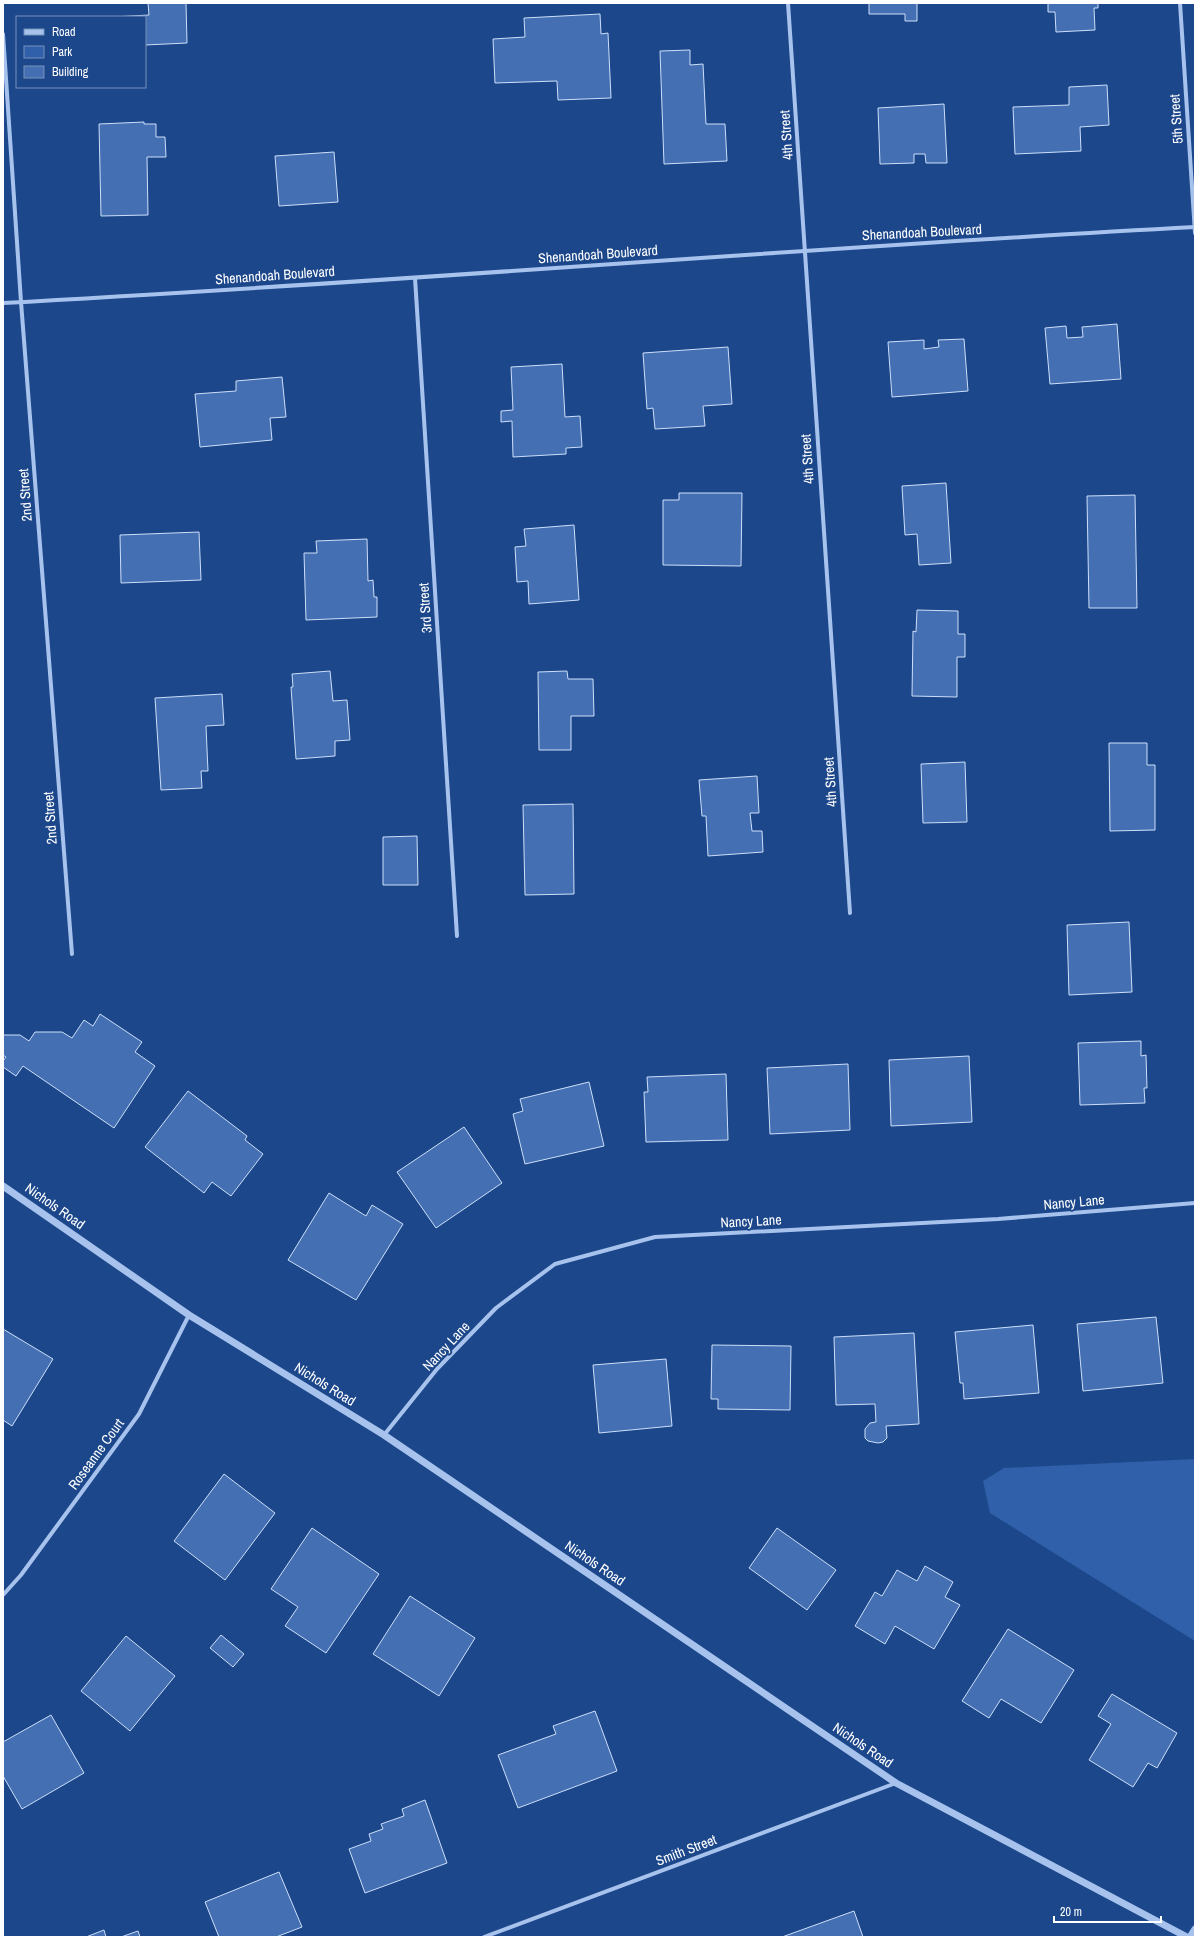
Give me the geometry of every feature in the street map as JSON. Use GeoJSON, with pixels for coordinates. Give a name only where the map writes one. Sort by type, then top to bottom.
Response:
{"type":"FeatureCollection","features":[{"type":"Feature","properties":{"kind":"street","name":"4th Street"},"geometry":{"type":"LineString","coordinates":[[788,3],[850,913]]}},
{"type":"Feature","properties":{"kind":"street","name":"5th Street"},"geometry":{"type":"LineString","coordinates":[[1180,3],[1195,234]]}},
{"type":"Feature","properties":{"kind":"street","name":"2nd Street"},"geometry":{"type":"LineString","coordinates":[[3,34],[21,302],[72,954]]}},
{"type":"Feature","properties":{"kind":"street","name":"Shenandoah Boulevard"},"geometry":{"type":"LineString","coordinates":[[3,303],[415,278],[804,250],[1195,227]]}},
{"type":"Feature","properties":{"kind":"street","name":"3rd Street"},"geometry":{"type":"LineString","coordinates":[[415,278],[457,936]]}},
{"type":"Feature","properties":{"kind":"street","name":"Nichols Road"},"geometry":{"type":"LineString","coordinates":[[3,1186],[189,1315],[384,1435],[896,1783],[1189,1937]]}},
{"type":"Feature","properties":{"kind":"street","name":"Nancy Lane"},"geometry":{"type":"LineString","coordinates":[[384,1435],[437,1370],[496,1308],[555,1264],[655,1237],[998,1219],[1195,1203]]}},
{"type":"Feature","properties":{"kind":"street","name":"Roseanne Court"},"geometry":{"type":"LineString","coordinates":[[3,1595],[21,1575],[139,1414],[189,1315]]}},
{"type":"Feature","properties":{"kind":"street","name":"Smith Street"},"geometry":{"type":"LineString","coordinates":[[484,1937],[896,1783]]}},
{"type":"Feature","properties":{"kind":"street"},"geometry":{"type":"LineString","coordinates":[[1189,1937],[1195,1929]]}},
{"type":"Feature","properties":{"kind":"green space"},"geometry":{"type":"Polygon","coordinates":[[[1195,1459],[1195,1641],[990,1513],[983,1481],[1004,1468],[1195,1459]]]}},
{"type":"Feature","properties":{"kind":"building"},"geometry":{"type":"Polygon","coordinates":[[[148,3],[186,3],[187,43],[146,45],[146,16],[131,16],[149,15],[148,3]]]}},
{"type":"Feature","properties":{"kind":"building"},"geometry":{"type":"Polygon","coordinates":[[[869,3],[917,3],[917,21],[905,21],[905,14],[869,14],[869,3]]]}},
{"type":"Feature","properties":{"kind":"building"},"geometry":{"type":"Polygon","coordinates":[[[1048,3],[1098,3],[1098,8],[1094,8],[1095,30],[1056,32],[1055,12],[1048,12],[1048,3]]]}},
{"type":"Feature","properties":{"kind":"building"},"geometry":{"type":"Polygon","coordinates":[[[600,14],[601,34],[608,33],[611,98],[558,100],[557,81],[495,83],[493,39],[525,37],[524,18],[600,14]]]}},
{"type":"Feature","properties":{"kind":"building"},"geometry":{"type":"Polygon","coordinates":[[[690,50],[690,65],[703,64],[706,124],[725,124],[727,161],[664,164],[660,51],[690,50]]]}},
{"type":"Feature","properties":{"kind":"building"},"geometry":{"type":"Polygon","coordinates":[[[1107,85],[1109,125],[1080,127],[1081,151],[1015,154],[1013,107],[1069,105],[1069,87],[1107,85]]]}},
{"type":"Feature","properties":{"kind":"building"},"geometry":{"type":"Polygon","coordinates":[[[944,104],[947,163],[926,163],[925,154],[914,154],[914,163],[880,164],[878,108],[944,104]]]}},
{"type":"Feature","properties":{"kind":"building"},"geometry":{"type":"Polygon","coordinates":[[[144,122],[144,124],[156,124],[156,137],[165,137],[166,157],[147,157],[148,215],[101,216],[99,124],[144,122]]]}},
{"type":"Feature","properties":{"kind":"building"},"geometry":{"type":"Polygon","coordinates":[[[334,152],[338,202],[279,206],[275,156],[334,152]]]}},
{"type":"Feature","properties":{"kind":"building"},"geometry":{"type":"Polygon","coordinates":[[[1117,324],[1121,379],[1050,384],[1045,328],[1066,326],[1067,338],[1083,337],[1082,327],[1117,324]]]}},
{"type":"Feature","properties":{"kind":"building"},"geometry":{"type":"Polygon","coordinates":[[[964,339],[968,391],[892,397],[888,342],[924,340],[924,349],[939,347],[938,340],[964,339]]]}},
{"type":"Feature","properties":{"kind":"building"},"geometry":{"type":"Polygon","coordinates":[[[728,347],[732,404],[703,406],[705,426],[655,429],[653,408],[647,409],[643,353],[728,347]]]}},
{"type":"Feature","properties":{"kind":"building"},"geometry":{"type":"Polygon","coordinates":[[[562,364],[565,417],[580,416],[582,447],[566,448],[566,454],[513,457],[512,421],[501,422],[501,411],[513,410],[511,367],[562,364]]]}},
{"type":"Feature","properties":{"kind":"building"},"geometry":{"type":"Polygon","coordinates":[[[282,377],[286,417],[270,418],[272,440],[200,447],[195,394],[236,391],[236,381],[282,377]]]}},
{"type":"Feature","properties":{"kind":"building"},"geometry":{"type":"Polygon","coordinates":[[[946,483],[951,563],[919,565],[917,534],[905,535],[902,486],[946,483]]]}},
{"type":"Feature","properties":{"kind":"building"},"geometry":{"type":"Polygon","coordinates":[[[679,493],[742,493],[741,566],[663,565],[663,500],[679,500],[679,493]]]}},
{"type":"Feature","properties":{"kind":"building"},"geometry":{"type":"Polygon","coordinates":[[[1135,495],[1137,608],[1089,608],[1087,496],[1135,495]]]}},
{"type":"Feature","properties":{"kind":"building"},"geometry":{"type":"Polygon","coordinates":[[[574,525],[579,600],[529,604],[528,581],[517,582],[515,547],[526,546],[524,529],[574,525]]]}},
{"type":"Feature","properties":{"kind":"building"},"geometry":{"type":"Polygon","coordinates":[[[199,532],[201,580],[121,583],[120,535],[199,532]]]}},
{"type":"Feature","properties":{"kind":"building"},"geometry":{"type":"Polygon","coordinates":[[[367,539],[368,581],[373,580],[374,597],[377,597],[377,617],[306,620],[304,553],[317,553],[316,541],[367,539]]]}},
{"type":"Feature","properties":{"kind":"building"},"geometry":{"type":"Polygon","coordinates":[[[917,610],[958,611],[958,634],[965,634],[965,657],[957,657],[957,697],[912,696],[913,631],[916,632],[917,610]]]}},
{"type":"Feature","properties":{"kind":"building"},"geometry":{"type":"Polygon","coordinates":[[[330,671],[333,701],[347,700],[350,740],[335,741],[335,756],[296,759],[291,687],[293,687],[292,674],[330,671]]]}},
{"type":"Feature","properties":{"kind":"building"},"geometry":{"type":"Polygon","coordinates":[[[567,671],[568,679],[593,679],[594,716],[571,716],[571,750],[539,750],[538,672],[567,671]]]}},
{"type":"Feature","properties":{"kind":"building"},"geometry":{"type":"Polygon","coordinates":[[[222,694],[224,725],[206,726],[208,771],[201,771],[202,788],[161,790],[155,698],[222,694]]]}},
{"type":"Feature","properties":{"kind":"building"},"geometry":{"type":"Polygon","coordinates":[[[1109,743],[1147,743],[1147,765],[1155,765],[1155,830],[1110,831],[1109,743]]]}},
{"type":"Feature","properties":{"kind":"building"},"geometry":{"type":"Polygon","coordinates":[[[965,762],[967,822],[923,823],[921,764],[965,762]]]}},
{"type":"Feature","properties":{"kind":"building"},"geometry":{"type":"Polygon","coordinates":[[[757,776],[759,813],[750,813],[752,831],[762,831],[763,852],[708,856],[706,816],[702,816],[699,780],[757,776]]]}},
{"type":"Feature","properties":{"kind":"building"},"geometry":{"type":"Polygon","coordinates":[[[573,804],[574,894],[525,895],[523,805],[573,804]]]}},
{"type":"Feature","properties":{"kind":"building"},"geometry":{"type":"Polygon","coordinates":[[[417,836],[418,885],[383,885],[383,837],[417,836]]]}},
{"type":"Feature","properties":{"kind":"building"},"geometry":{"type":"Polygon","coordinates":[[[1129,922],[1132,992],[1069,995],[1067,925],[1129,922]]]}},
{"type":"Feature","properties":{"kind":"building"},"geometry":{"type":"Polygon","coordinates":[[[100,1014],[142,1042],[135,1052],[155,1066],[114,1128],[23,1066],[16,1076],[3,1067],[3,1061],[6,1057],[3,1055],[3,1035],[20,1035],[29,1041],[35,1032],[62,1032],[72,1038],[84,1020],[93,1026],[100,1014]]]}},
{"type":"Feature","properties":{"kind":"building"},"geometry":{"type":"Polygon","coordinates":[[[1141,1041],[1141,1056],[1146,1055],[1147,1088],[1144,1088],[1145,1103],[1080,1105],[1078,1043],[1141,1041]]]}},
{"type":"Feature","properties":{"kind":"building"},"geometry":{"type":"Polygon","coordinates":[[[969,1056],[972,1122],[891,1126],[889,1060],[969,1056]]]}},
{"type":"Feature","properties":{"kind":"building"},"geometry":{"type":"Polygon","coordinates":[[[848,1064],[850,1130],[770,1134],[767,1068],[848,1064]]]}},
{"type":"Feature","properties":{"kind":"building"},"geometry":{"type":"Polygon","coordinates":[[[726,1074],[728,1140],[646,1142],[644,1092],[648,1092],[647,1077],[726,1074]]]}},
{"type":"Feature","properties":{"kind":"building"},"geometry":{"type":"Polygon","coordinates":[[[589,1082],[604,1146],[525,1164],[513,1114],[523,1111],[520,1099],[589,1082]]]}},
{"type":"Feature","properties":{"kind":"building"},"geometry":{"type":"Polygon","coordinates":[[[188,1091],[247,1136],[245,1140],[263,1154],[231,1196],[212,1182],[204,1193],[145,1147],[188,1091]]]}},
{"type":"Feature","properties":{"kind":"building"},"geometry":{"type":"Polygon","coordinates":[[[464,1127],[502,1183],[436,1228],[397,1172],[464,1127]]]}},
{"type":"Feature","properties":{"kind":"building"},"geometry":{"type":"Polygon","coordinates":[[[329,1193],[366,1216],[372,1205],[403,1224],[356,1300],[288,1260],[329,1193]]]}},
{"type":"Feature","properties":{"kind":"building"},"geometry":{"type":"Polygon","coordinates":[[[1156,1317],[1163,1383],[1083,1391],[1077,1324],[1156,1317]]]}},
{"type":"Feature","properties":{"kind":"building"},"geometry":{"type":"Polygon","coordinates":[[[1033,1325],[1039,1393],[964,1399],[963,1383],[960,1383],[955,1332],[1033,1325]]]}},
{"type":"Feature","properties":{"kind":"building"},"geometry":{"type":"Polygon","coordinates":[[[3,1329],[53,1359],[12,1426],[3,1420],[3,1329]]]}},
{"type":"Feature","properties":{"kind":"building"},"geometry":{"type":"Polygon","coordinates":[[[914,1333],[919,1424],[886,1426],[887,1438],[883,1442],[878,1443],[868,1441],[865,1438],[865,1429],[870,1423],[876,1422],[875,1404],[836,1405],[834,1337],[914,1333]]]}},
{"type":"Feature","properties":{"kind":"building"},"geometry":{"type":"Polygon","coordinates":[[[712,1345],[791,1346],[790,1410],[718,1409],[718,1399],[711,1399],[712,1345]]]}},
{"type":"Feature","properties":{"kind":"building"},"geometry":{"type":"Polygon","coordinates":[[[666,1359],[672,1426],[599,1433],[593,1365],[666,1359]]]}},
{"type":"Feature","properties":{"kind":"building"},"geometry":{"type":"Polygon","coordinates":[[[224,1474],[275,1513],[225,1580],[174,1541],[224,1474]]]}},
{"type":"Feature","properties":{"kind":"building"},"geometry":{"type":"Polygon","coordinates":[[[312,1528],[379,1574],[326,1653],[285,1626],[298,1607],[271,1589],[312,1528]]]}},
{"type":"Feature","properties":{"kind":"building"},"geometry":{"type":"Polygon","coordinates":[[[777,1528],[836,1570],[807,1610],[749,1568],[777,1528]]]}},
{"type":"Feature","properties":{"kind":"building"},"geometry":{"type":"Polygon","coordinates":[[[925,1566],[953,1582],[945,1597],[960,1605],[934,1649],[895,1626],[885,1644],[855,1626],[875,1592],[882,1596],[897,1570],[917,1581],[925,1566]]]}},
{"type":"Feature","properties":{"kind":"building"},"geometry":{"type":"Polygon","coordinates":[[[410,1596],[475,1638],[439,1696],[373,1654],[410,1596]]]}},
{"type":"Feature","properties":{"kind":"building"},"geometry":{"type":"Polygon","coordinates":[[[1008,1629],[1074,1670],[1041,1723],[1001,1699],[989,1718],[962,1701],[1008,1629]]]}},
{"type":"Feature","properties":{"kind":"building"},"geometry":{"type":"Polygon","coordinates":[[[221,1635],[244,1654],[233,1667],[210,1648],[221,1635]]]}},
{"type":"Feature","properties":{"kind":"building"},"geometry":{"type":"Polygon","coordinates":[[[126,1636],[175,1676],[130,1731],[81,1691],[126,1636]]]}},
{"type":"Feature","properties":{"kind":"building"},"geometry":{"type":"Polygon","coordinates":[[[1112,1694],[1177,1733],[1157,1768],[1148,1763],[1133,1787],[1089,1760],[1111,1724],[1098,1716],[1112,1694]]]}},
{"type":"Feature","properties":{"kind":"building"},"geometry":{"type":"Polygon","coordinates":[[[595,1711],[617,1771],[518,1808],[498,1755],[556,1734],[553,1726],[595,1711]]]}},
{"type":"Feature","properties":{"kind":"building"},"geometry":{"type":"Polygon","coordinates":[[[51,1715],[84,1773],[22,1809],[3,1776],[3,1742],[51,1715]]]}},
{"type":"Feature","properties":{"kind":"building"},"geometry":{"type":"Polygon","coordinates":[[[425,1800],[447,1863],[365,1893],[349,1849],[371,1841],[369,1834],[383,1829],[381,1824],[404,1816],[402,1809],[425,1800]]]}},
{"type":"Feature","properties":{"kind":"building"},"geometry":{"type":"Polygon","coordinates":[[[279,1872],[302,1927],[276,1937],[219,1937],[205,1902],[279,1872]]]}},
{"type":"Feature","properties":{"kind":"building"},"geometry":{"type":"Polygon","coordinates":[[[854,1911],[863,1937],[782,1937],[854,1911]]]}},
{"type":"Feature","properties":{"kind":"building"},"geometry":{"type":"Polygon","coordinates":[[[104,1930],[106,1937],[86,1937],[104,1930]]]}},
{"type":"Feature","properties":{"kind":"building"},"geometry":{"type":"Polygon","coordinates":[[[138,1931],[140,1937],[121,1937],[138,1931]]]}}]}
